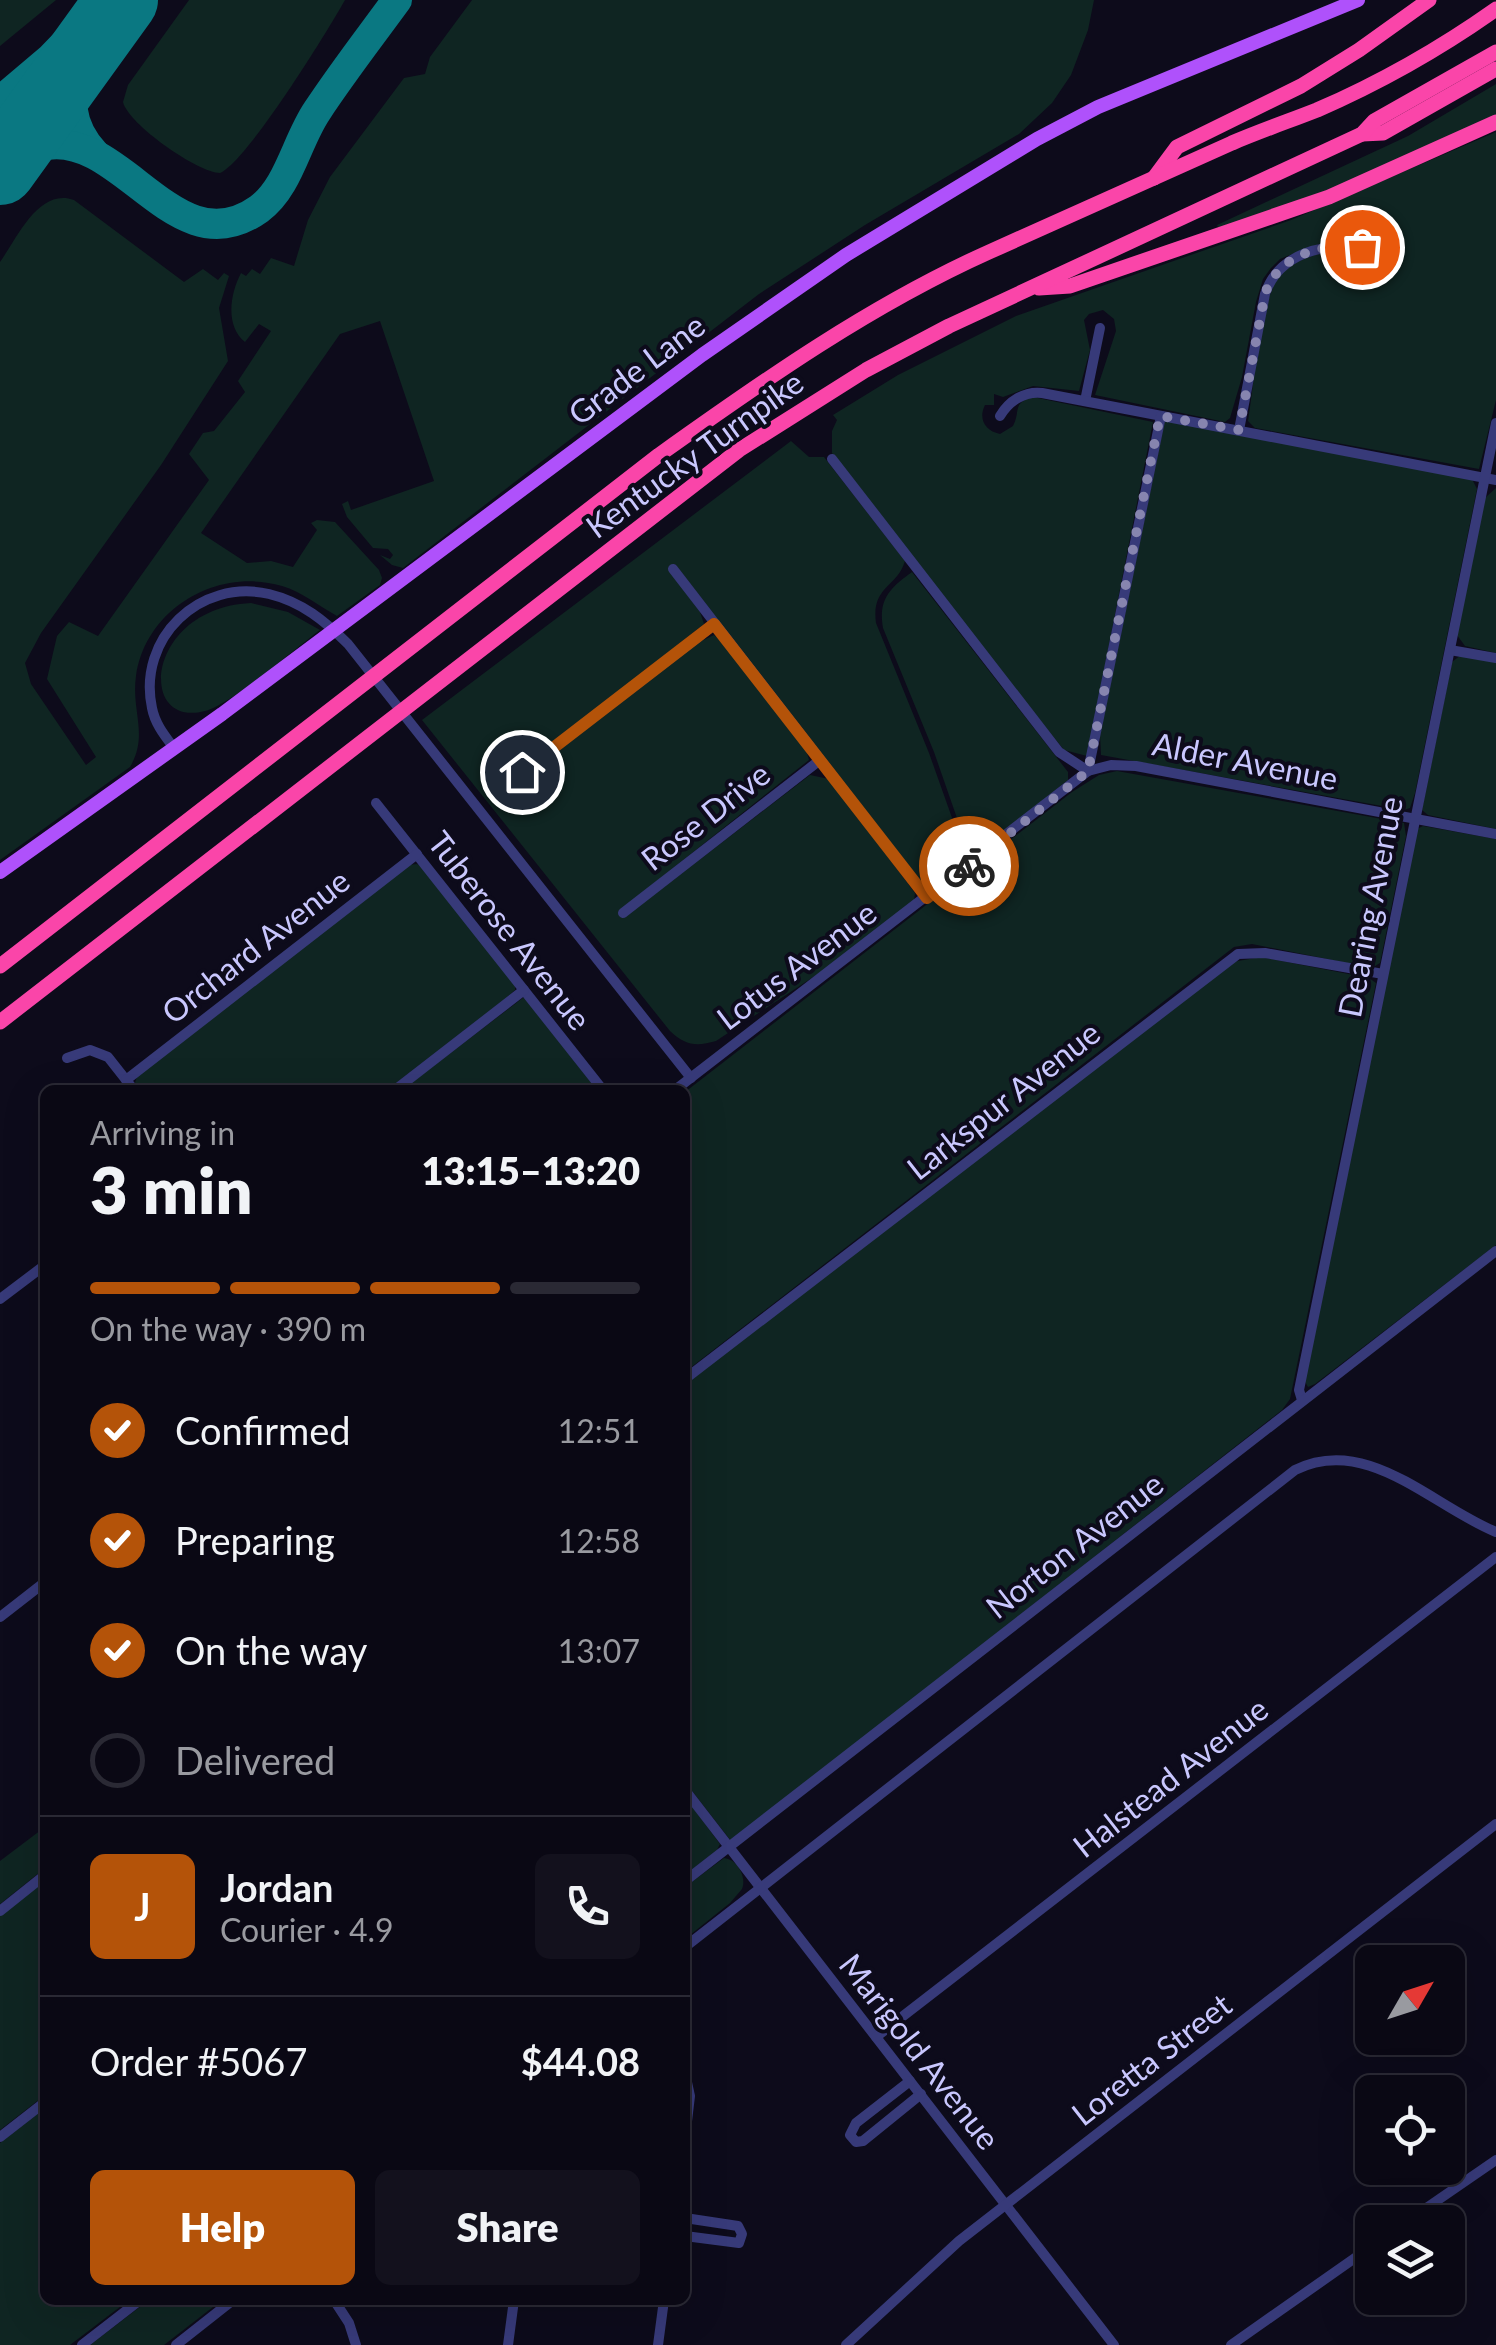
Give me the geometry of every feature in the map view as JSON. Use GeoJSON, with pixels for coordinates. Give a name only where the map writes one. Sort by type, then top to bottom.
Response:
{"type":"FeatureCollection","features":[{"type":"Feature","properties":{"kind":"highway"},"geometry":{"type":"LineString","coordinates":[[1152,181],[1177,148],[1301,86],[1429,0]]}},
{"type":"Feature","properties":{"kind":"highway"},"geometry":{"type":"LineString","coordinates":[[0,966],[738,398],[835,335],[988,252],[1321,108],[1424,55],[1496,9]]}},
{"type":"Feature","properties":{"kind":"highway","name":"Kentucky Turnpike"},"geometry":{"type":"LineString","coordinates":[[0,1022],[715,467],[866,370],[949,326],[1362,134],[1374,121],[1496,52]]}},
{"type":"Feature","properties":{"kind":"highway"},"geometry":{"type":"LineString","coordinates":[[1362,134],[1382,134],[1496,70]]}},
{"type":"Feature","properties":{"kind":"highway"},"geometry":{"type":"LineString","coordinates":[[1030,288],[1070,286],[1267,220],[1496,122]]}},
{"type":"Feature","properties":{"kind":"main road","name":"Grade Lane"},"geometry":{"type":"LineString","coordinates":[[0,872],[174,748],[702,355],[846,255],[1037,139],[1098,107],[1358,0]]}},
{"type":"Feature","properties":{"kind":"street"},"geometry":{"type":"LineString","coordinates":[[1239,430],[1265,294],[1274,274],[1306,252],[1362,247]]}},
{"type":"Feature","properties":{"kind":"street"},"geometry":{"type":"LineString","coordinates":[[1086,401],[1100,328]]}},
{"type":"Feature","properties":{"kind":"street"},"geometry":{"type":"LineString","coordinates":[[1000,416],[1013,401],[1032,392],[1490,479]]}},
{"type":"Feature","properties":{"kind":"street"},"geometry":{"type":"LineString","coordinates":[[832,460],[1059,752],[1088,771],[1160,416]]}},
{"type":"Feature","properties":{"kind":"street","name":"Dearing Avenue"},"geometry":{"type":"LineString","coordinates":[[1302,1400],[1298,1390],[1414,819],[1490,479],[1496,423]]}},
{"type":"Feature","properties":{"kind":"street"},"geometry":{"type":"LineString","coordinates":[[673,569],[927,898]]}},
{"type":"Feature","properties":{"kind":"street"},"geometry":{"type":"LineString","coordinates":[[174,748],[159,728],[152,708],[150,678],[154,651],[175,622],[206,600],[238,592],[272,594],[302,606],[325,621],[348,644],[691,1078]]}},
{"type":"Feature","properties":{"kind":"street"},"geometry":{"type":"LineString","coordinates":[[522,772],[714,624]]}},
{"type":"Feature","properties":{"kind":"street"},"geometry":{"type":"LineString","coordinates":[[1450,650],[1496,658]]}},
{"type":"Feature","properties":{"kind":"street","name":"Rose Drive"},"geometry":{"type":"LineString","coordinates":[[623,913],[820,760]]}},
{"type":"Feature","properties":{"kind":"street","name":"Alder Avenue"},"geometry":{"type":"LineString","coordinates":[[1088,771],[1110,765],[1136,766],[1496,834]]}},
{"type":"Feature","properties":{"kind":"street","name":"Lotus Avenue"},"geometry":{"type":"LineString","coordinates":[[682,1085],[1088,771]]}},
{"type":"Feature","properties":{"kind":"street","name":"Tuberose Avenue"},"geometry":{"type":"LineString","coordinates":[[376,803],[599,1085]]}},
{"type":"Feature","properties":{"kind":"street","name":"Orchard Avenue"},"geometry":{"type":"LineString","coordinates":[[126,1080],[417,854]]}},
{"type":"Feature","properties":{"kind":"street","name":"Larkspur Avenue"},"geometry":{"type":"LineString","coordinates":[[690,1376],[1238,954],[1265,953],[1384,974]]}},
{"type":"Feature","properties":{"kind":"street"},"geometry":{"type":"LineString","coordinates":[[402,1085],[524,990]]}},
{"type":"Feature","properties":{"kind":"street"},"geometry":{"type":"LineString","coordinates":[[67,1058],[90,1050],[108,1058],[130,1085]]}},
{"type":"Feature","properties":{"kind":"street","name":"Norton Avenue"},"geometry":{"type":"LineString","coordinates":[[690,1877],[1496,1251]]}},
{"type":"Feature","properties":{"kind":"street"},"geometry":{"type":"LineString","coordinates":[[0,1300],[40,1269]]}},
{"type":"Feature","properties":{"kind":"street"},"geometry":{"type":"LineString","coordinates":[[690,1943],[1295,1470],[1321,1460],[1360,1461],[1496,1532]]}},
{"type":"Feature","properties":{"kind":"street","name":"Halstead Avenue"},"geometry":{"type":"LineString","coordinates":[[876,2037],[1496,1558]]}},
{"type":"Feature","properties":{"kind":"street"},"geometry":{"type":"LineString","coordinates":[[0,1618],[40,1586]]}},
{"type":"Feature","properties":{"kind":"street","name":"Marigold Avenue"},"geometry":{"type":"LineString","coordinates":[[690,1796],[1114,2345]]}},
{"type":"Feature","properties":{"kind":"street","name":"Loretta Street"},"geometry":{"type":"LineString","coordinates":[[846,2345],[926,2268],[1496,1824]]}},
{"type":"Feature","properties":{"kind":"street"},"geometry":{"type":"LineString","coordinates":[[0,1910],[40,1879]]}},
{"type":"Feature","properties":{"kind":"street"},"geometry":{"type":"LineString","coordinates":[[910,2081],[856,2123],[850,2135],[856,2142],[863,2141],[921,2094]]}},
{"type":"Feature","properties":{"kind":"street"},"geometry":{"type":"LineString","coordinates":[[0,2137],[40,2106]]}},
{"type":"Feature","properties":{"kind":"street"},"geometry":{"type":"LineString","coordinates":[[1431,2205],[1496,2160]]}},
{"type":"Feature","properties":{"kind":"street"},"geometry":{"type":"LineString","coordinates":[[690,2219],[729,2223],[738,2226],[742,2234],[739,2243],[690,2237]]}},
{"type":"Feature","properties":{"kind":"street"},"geometry":{"type":"LineString","coordinates":[[1230,2345],[1355,2258]]}},
{"type":"Feature","properties":{"kind":"street"},"geometry":{"type":"LineString","coordinates":[[82,2345],[134,2305]]}},
{"type":"Feature","properties":{"kind":"street"},"geometry":{"type":"LineString","coordinates":[[176,2345],[227,2305]]}},
{"type":"Feature","properties":{"kind":"street"},"geometry":{"type":"LineString","coordinates":[[337,2305],[356,2345]]}},
{"type":"Feature","properties":{"kind":"street"},"geometry":{"type":"LineString","coordinates":[[508,2345],[513,2305]]}},
{"type":"Feature","properties":{"kind":"street"},"geometry":{"type":"LineString","coordinates":[[658,2345],[663,2305]]}},
{"type":"Feature","properties":{"kind":"green space"},"geometry":{"type":"Polygon","coordinates":[[[0,0],[56,0],[0,46],[0,0]]]}},
{"type":"Feature","properties":{"kind":"green space"},"geometry":{"type":"Polygon","coordinates":[[[189,0],[345,0],[267,121],[220,173],[196,165],[165,146],[137,122],[123,102],[128,85],[189,0]]]}},
{"type":"Feature","properties":{"kind":"green space"},"geometry":{"type":"Polygon","coordinates":[[[472,0],[1094,0],[1088,30],[1071,75],[1052,103],[1019,134],[865,225],[759,294],[403,568],[380,555],[390,559],[393,555],[388,549],[373,548],[347,517],[342,504],[348,501],[351,510],[434,481],[380,321],[340,334],[201,533],[247,563],[271,561],[293,567],[317,530],[311,523],[335,522],[379,570],[380,585],[337,616],[303,595],[258,582],[234,582],[189,598],[154,631],[143,652],[135,689],[138,744],[130,767],[0,860],[0,262],[30,217],[50,201],[61,198],[74,200],[184,282],[203,269],[218,280],[224,273],[229,276],[219,308],[228,361],[161,465],[41,633],[25,663],[31,684],[86,765],[96,757],[47,679],[57,636],[69,622],[98,636],[209,480],[189,454],[203,433],[214,431],[245,392],[238,381],[271,331],[259,324],[245,342],[234,327],[232,300],[241,273],[246,276],[252,269],[260,274],[271,258],[294,266],[308,220],[330,177],[404,78],[425,74],[430,57],[472,0]]]}},
{"type":"Feature","properties":{"kind":"green space"},"geometry":{"type":"Polygon","coordinates":[[[1496,84],[1496,116],[1331,189],[1220,231],[1217,225],[1408,136],[1496,84]]]}},
{"type":"Feature","properties":{"kind":"green space"},"geometry":{"type":"Polygon","coordinates":[[[1496,132],[1496,400],[1479,469],[1255,428],[1248,421],[1263,323],[1273,286],[1280,275],[1299,261],[1336,249],[1364,266],[1377,264],[1377,238],[1364,230],[1280,259],[1263,279],[1242,377],[1230,418],[1225,422],[1095,395],[1116,331],[1114,319],[1103,310],[1084,320],[1090,350],[1079,391],[1033,386],[1003,397],[994,394],[994,405],[985,405],[984,424],[1000,434],[1013,426],[1020,405],[1033,397],[1153,422],[1087,756],[1064,750],[832,453],[832,431],[837,420],[833,415],[898,375],[1016,316],[1291,220],[1496,132]]]}},
{"type":"Feature","properties":{"kind":"green space"},"geometry":{"type":"Polygon","coordinates":[[[1165,420],[1472,479],[1477,489],[1410,808],[1101,755],[1100,735],[1165,420]]]}},
{"type":"Feature","properties":{"kind":"green space"},"geometry":{"type":"Polygon","coordinates":[[[791,441],[809,457],[824,457],[905,561],[877,602],[876,623],[967,860],[934,886],[923,884],[675,564],[669,570],[700,612],[704,624],[521,769],[695,644],[714,635],[786,719],[809,760],[619,911],[625,917],[810,775],[829,779],[915,893],[914,901],[836,962],[716,1041],[691,1044],[670,1031],[422,720],[791,441]]]}},
{"type":"Feature","properties":{"kind":"green space"},"geometry":{"type":"Polygon","coordinates":[[[1496,488],[1496,653],[1465,646],[1457,635],[1485,498],[1496,488]]]}},
{"type":"Feature","properties":{"kind":"green space"},"geometry":{"type":"Polygon","coordinates":[[[912,572],[1068,772],[1068,780],[974,855],[966,844],[934,752],[883,628],[882,609],[887,595],[912,572]]]}},
{"type":"Feature","properties":{"kind":"green space"},"geometry":{"type":"Polygon","coordinates":[[[251,603],[288,612],[320,630],[216,707],[183,712],[168,702],[162,686],[163,666],[172,644],[190,625],[216,610],[251,603]]]}},
{"type":"Feature","properties":{"kind":"green space"},"geometry":{"type":"Polygon","coordinates":[[[1461,655],[1496,661],[1496,829],[1428,815],[1422,810],[1452,662],[1461,655]]]}},
{"type":"Feature","properties":{"kind":"green space"},"geometry":{"type":"Polygon","coordinates":[[[1117,771],[1404,823],[1406,836],[1380,963],[1372,968],[1252,944],[1234,947],[690,1368],[690,1088],[1099,775],[1117,771]]]}},
{"type":"Feature","properties":{"kind":"green space"},"geometry":{"type":"Polygon","coordinates":[[[1423,826],[1496,839],[1496,1245],[1308,1387],[1304,1380],[1417,829],[1423,826]]]}},
{"type":"Feature","properties":{"kind":"green space"},"geometry":{"type":"Polygon","coordinates":[[[408,865],[424,868],[515,985],[506,998],[393,1085],[135,1083],[137,1076],[408,865]]]}},
{"type":"Feature","properties":{"kind":"green space"},"geometry":{"type":"Polygon","coordinates":[[[1261,957],[1369,978],[1376,983],[1290,1399],[1282,1410],[731,1841],[690,1788],[690,1380],[1232,962],[1261,957]]]}},
{"type":"Feature","properties":{"kind":"green space"},"geometry":{"type":"Polygon","coordinates":[[[524,997],[593,1085],[409,1085],[524,997]]]}},
{"type":"Feature","properties":{"kind":"green space"},"geometry":{"type":"Polygon","coordinates":[[[690,1804],[720,1844],[690,1871],[690,1804]]]}},
{"type":"Feature","properties":{"kind":"green space"},"geometry":{"type":"Polygon","coordinates":[[[40,1831],[40,1872],[0,1904],[0,1861],[40,1831]]]}},
{"type":"Feature","properties":{"kind":"green space"},"geometry":{"type":"Polygon","coordinates":[[[724,1858],[740,1869],[743,1879],[742,1889],[730,1903],[690,1935],[690,1883],[724,1858]]]}},
{"type":"Feature","properties":{"kind":"green space"},"geometry":{"type":"Polygon","coordinates":[[[40,1884],[40,2099],[0,2130],[0,1916],[40,1884]]]}},
{"type":"Feature","properties":{"kind":"green space"},"geometry":{"type":"Polygon","coordinates":[[[40,2112],[40,2305],[122,2305],[70,2345],[0,2345],[0,2143],[40,2112]]]}},
{"type":"Feature","properties":{"kind":"green space"},"geometry":{"type":"Polygon","coordinates":[[[142,2305],[216,2305],[164,2345],[90,2345],[142,2305]]]}},
{"type":"Feature","properties":{"kind":"taxiway"},"geometry":{"type":"LineString","coordinates":[[0,101],[51,58],[107,0]]}},
{"type":"Feature","properties":{"kind":"taxiway"},"geometry":{"type":"LineString","coordinates":[[0,170],[40,146],[75,147],[101,158],[176,212],[202,222],[230,223],[259,209],[278,189],[317,111],[397,0]]}},
{"type":"Feature","properties":{"kind":"taxiway"},"geometry":{"type":"LineString","coordinates":[[79,60],[73,110],[80,132],[95,154]]}},
{"type":"Feature","properties":{"kind":"runway"},"geometry":{"type":"LineString","coordinates":[[0,169],[122,0]]}},
{"type":"Feature","properties":{"kind":"way so far"},"geometry":{"type":"LineString","coordinates":[[969,866],[1088,771],[1160,416],[1239,430],[1265,294],[1274,274],[1306,252],[1362,247]]}},
{"type":"Feature","properties":{"kind":"route"},"geometry":{"type":"LineString","coordinates":[[522,772],[714,624],[927,898],[969,866]]}}]}
